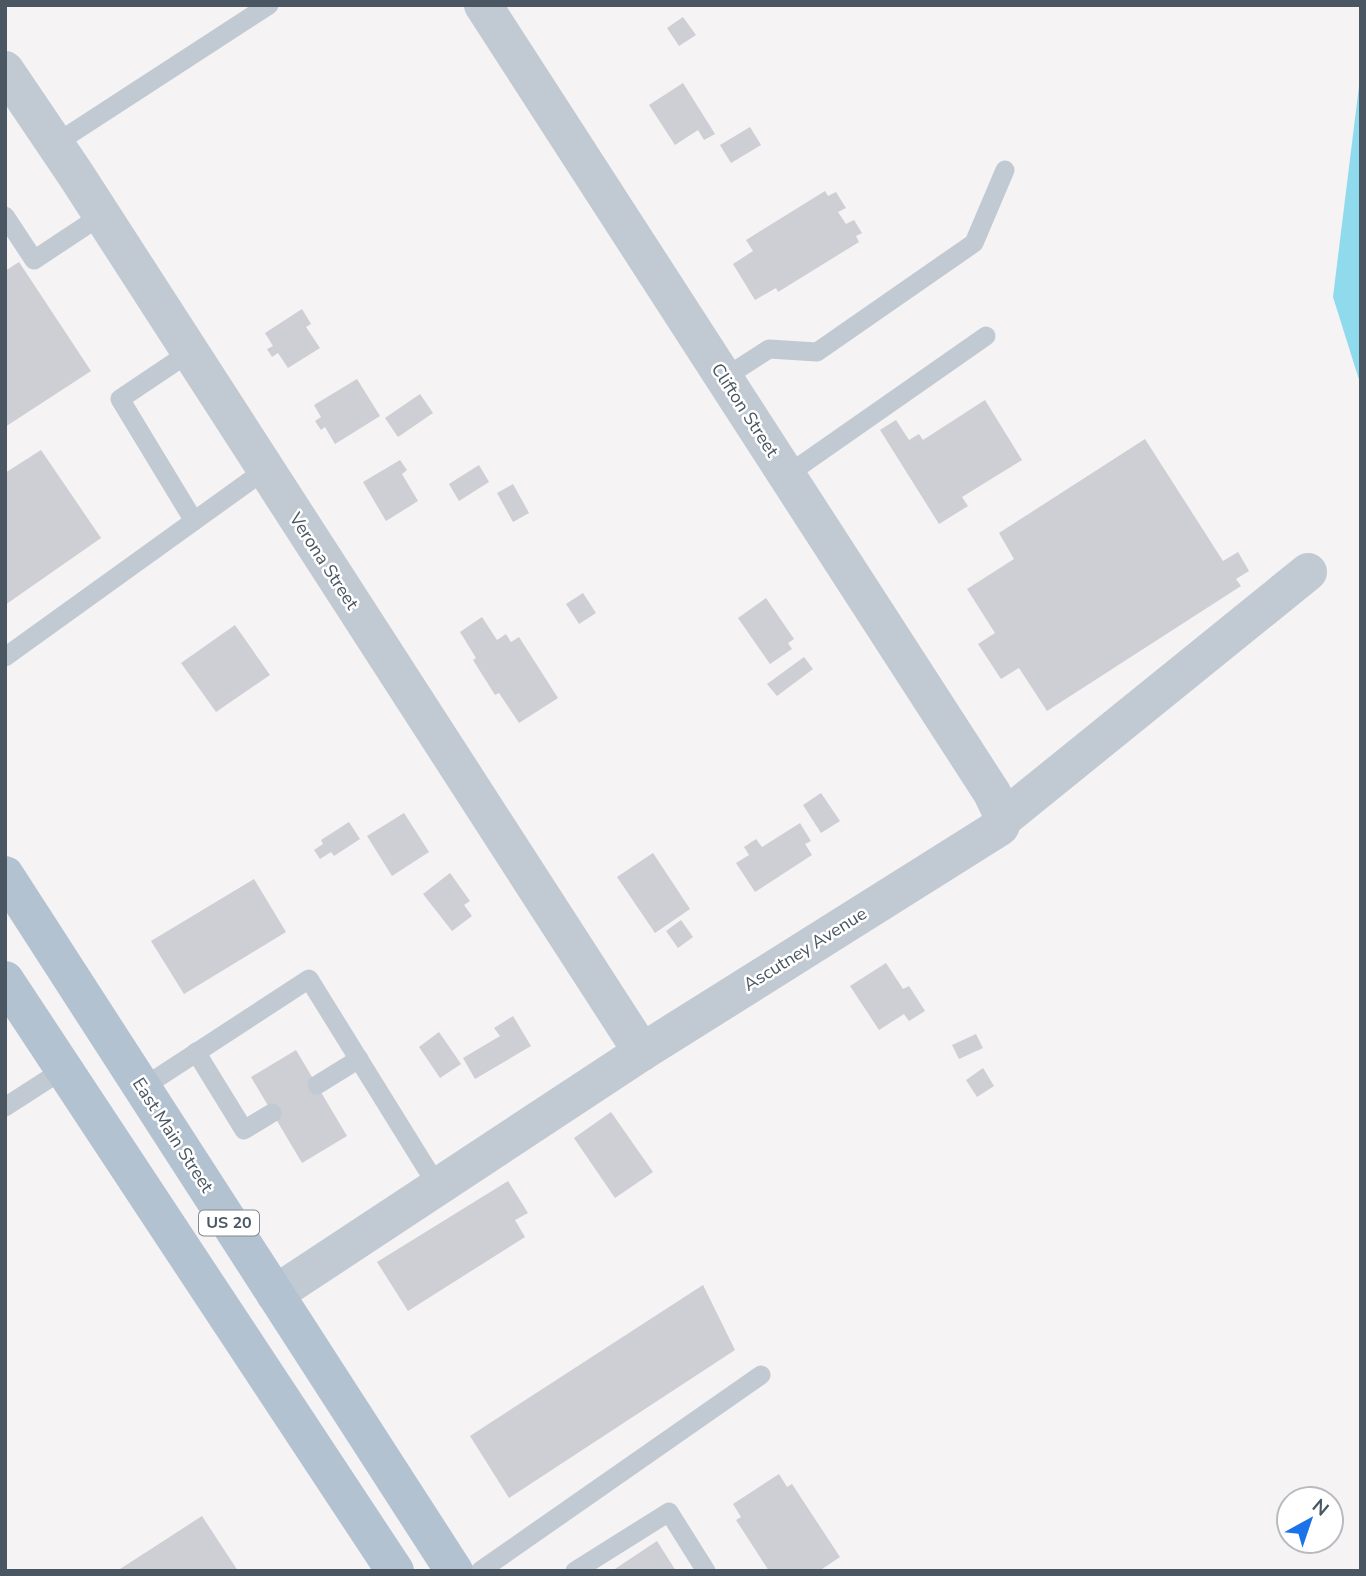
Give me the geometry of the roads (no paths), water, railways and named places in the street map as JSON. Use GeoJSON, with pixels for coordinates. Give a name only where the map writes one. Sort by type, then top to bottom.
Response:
{"type":"FeatureCollection","features":[{"type":"Feature","properties":{"kind":"main road","name":"East Main Street"},"geometry":{"type":"LineString","coordinates":[[5,875],[454,1571]]}},
{"type":"Feature","properties":{"kind":"main road","name":"US 20"},"geometry":{"type":"LineString","coordinates":[[5,980],[395,1571]]}},
{"type":"Feature","properties":{"kind":"street","name":"Clifton Street"},"geometry":{"type":"LineString","coordinates":[[482,5],[992,793],[1003,818]]}},
{"type":"Feature","properties":{"kind":"street","name":"Verona Street"},"geometry":{"type":"LineString","coordinates":[[5,70],[102,215],[642,1052]]}},
{"type":"Feature","properties":{"kind":"street","name":"Ascutney Avenue"},"geometry":{"type":"LineString","coordinates":[[275,1294],[642,1052],[1000,827],[1003,818],[1308,572]]}},
{"type":"Feature","properties":{"kind":"lane"},"geometry":{"type":"LineString","coordinates":[[55,144],[269,5]]}},
{"type":"Feature","properties":{"kind":"lane"},"geometry":{"type":"LineString","coordinates":[[724,378],[769,349],[817,352],[974,243],[1005,170]]}},
{"type":"Feature","properties":{"kind":"lane"},"geometry":{"type":"LineString","coordinates":[[5,216],[34,260],[102,215]]}},
{"type":"Feature","properties":{"kind":"lane"},"geometry":{"type":"LineString","coordinates":[[787,475],[986,336]]}},
{"type":"Feature","properties":{"kind":"lane"},"geometry":{"type":"LineString","coordinates":[[190,352],[120,399],[194,521]]}},
{"type":"Feature","properties":{"kind":"lane"},"geometry":{"type":"LineString","coordinates":[[5,657],[265,470]]}},
{"type":"Feature","properties":{"kind":"lane"},"geometry":{"type":"LineString","coordinates":[[142,1087],[309,979],[439,1187]]}},
{"type":"Feature","properties":{"kind":"lane"},"geometry":{"type":"LineString","coordinates":[[196,1052],[244,1130],[272,1113]]}},
{"type":"Feature","properties":{"kind":"lane"},"geometry":{"type":"LineString","coordinates":[[317,1085],[359,1059]]}},
{"type":"Feature","properties":{"kind":"lane"},"geometry":{"type":"LineString","coordinates":[[5,1107],[64,1069]]}},
{"type":"Feature","properties":{"kind":"lane"},"geometry":{"type":"LineString","coordinates":[[480,1571],[761,1375]]}},
{"type":"Feature","properties":{"kind":"lane"},"geometry":{"type":"LineString","coordinates":[[575,1571],[669,1512],[706,1571]]}},
{"type":"Feature","properties":{"kind":"water"},"geometry":{"type":"Polygon","coordinates":[[[1361,70],[1361,386],[1333,297],[1361,70]]]}}]}
